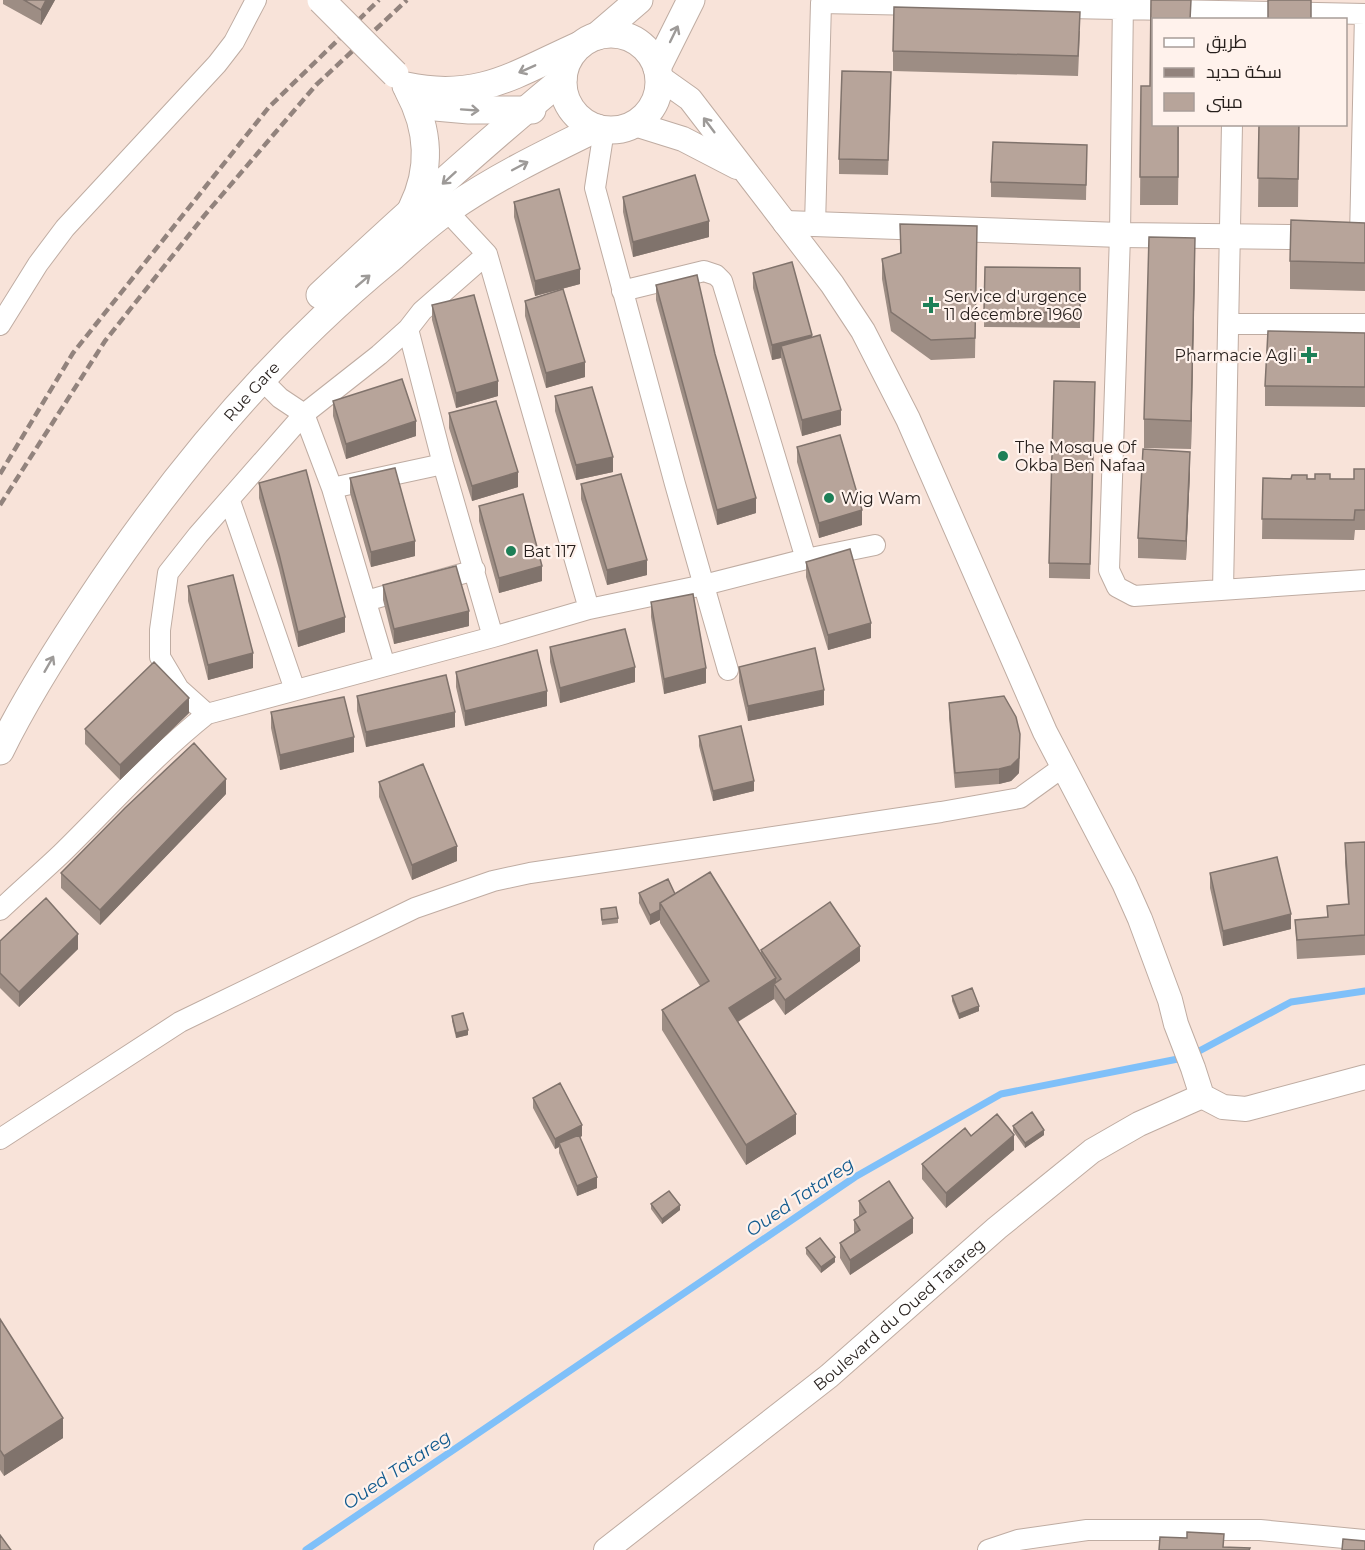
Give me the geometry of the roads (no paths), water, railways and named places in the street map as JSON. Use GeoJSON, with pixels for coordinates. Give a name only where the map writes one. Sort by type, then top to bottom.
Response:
{"type":"FeatureCollection","features":[{"type":"Feature","properties":{"kind":"main road"},"geometry":{"type":"LineString","coordinates":[[321,0],[405,88],[423,124],[426,161],[423,180],[409,214]]}},
{"type":"Feature","properties":{"kind":"main road"},"geometry":{"type":"LineString","coordinates":[[405,88],[448,92],[470,90],[490,85],[589,40],[612,34],[627,36],[651,55],[658,73],[658,91],[654,105],[646,116],[620,130],[601,129],[576,116],[564,93],[563,79],[568,60],[589,40],[639,0]]}},
{"type":"Feature","properties":{"kind":"main road"},"geometry":{"type":"LineString","coordinates":[[658,73],[691,0]]}},
{"type":"Feature","properties":{"kind":"main road","name":"Rue Gare"},"geometry":{"type":"LineString","coordinates":[[0,714],[41,640],[107,541],[167,463],[246,367],[366,251],[563,79]]}},
{"type":"Feature","properties":{"kind":"main road"},"geometry":{"type":"LineString","coordinates":[[405,88],[469,110],[524,111],[569,106]]}},
{"type":"Feature","properties":{"kind":"main road","name":"Rue Gare"},"geometry":{"type":"LineString","coordinates":[[0,751],[56,652],[121,552],[181,472],[261,379],[345,295],[447,211],[518,167],[601,129]]}},
{"type":"Feature","properties":{"kind":"street"},"geometry":{"type":"LineString","coordinates":[[0,325],[38,264],[65,228],[217,64],[234,42],[256,0]]}},
{"type":"Feature","properties":{"kind":"street"},"geometry":{"type":"LineString","coordinates":[[785,223],[815,225],[1120,235],[1363,238],[1365,14],[1233,15],[1123,4],[821,1],[815,225]]}},
{"type":"Feature","properties":{"kind":"street"},"geometry":{"type":"LineString","coordinates":[[1123,4],[1120,235],[1109,570],[1117,587],[1134,596],[1365,580]]}},
{"type":"Feature","properties":{"kind":"street"},"geometry":{"type":"LineString","coordinates":[[658,73],[690,99],[832,284],[863,332],[908,419],[1045,732],[1124,883],[1140,919],[1202,1096],[1223,1107],[1246,1109],[1365,1077]]}},
{"type":"Feature","properties":{"kind":"street"},"geometry":{"type":"LineString","coordinates":[[634,124],[683,139],[744,171]]}},
{"type":"Feature","properties":{"kind":"street"},"geometry":{"type":"LineString","coordinates":[[1223,590],[1232,126]]}},
{"type":"Feature","properties":{"kind":"street"},"geometry":{"type":"LineString","coordinates":[[601,129],[596,188],[622,291],[728,670]]}},
{"type":"Feature","properties":{"kind":"street"},"geometry":{"type":"LineString","coordinates":[[447,211],[487,254],[589,609]]}},
{"type":"Feature","properties":{"kind":"street"},"geometry":{"type":"LineString","coordinates":[[207,714],[179,689],[160,657],[160,630],[168,573],[198,535],[304,414],[379,355],[408,329],[422,312],[487,254]]}},
{"type":"Feature","properties":{"kind":"street"},"geometry":{"type":"LineString","coordinates":[[622,291],[704,271],[716,275],[722,281],[806,559]]}},
{"type":"Feature","properties":{"kind":"street"},"geometry":{"type":"LineString","coordinates":[[1229,324],[1365,324]]}},
{"type":"Feature","properties":{"kind":"street"},"geometry":{"type":"LineString","coordinates":[[408,329],[443,464],[494,637]]}},
{"type":"Feature","properties":{"kind":"street"},"geometry":{"type":"LineString","coordinates":[[261,379],[280,398],[304,414],[332,488],[386,666]]}},
{"type":"Feature","properties":{"kind":"street"},"geometry":{"type":"LineString","coordinates":[[332,488],[443,464]]}},
{"type":"Feature","properties":{"kind":"street"},"geometry":{"type":"LineString","coordinates":[[230,501],[295,690]]}},
{"type":"Feature","properties":{"kind":"street"},"geometry":{"type":"LineString","coordinates":[[0,910],[61,854],[129,783],[176,739],[207,714],[494,637],[589,609],[875,545]]}},
{"type":"Feature","properties":{"kind":"street"},"geometry":{"type":"LineString","coordinates":[[366,601],[475,570]]}},
{"type":"Feature","properties":{"kind":"street"},"geometry":{"type":"LineString","coordinates":[[0,1139],[180,1022],[415,908],[482,885],[530,873],[929,814],[1020,798],[1063,767]]}},
{"type":"Feature","properties":{"kind":"street","name":"Boulevard du Oued Tatareg"},"geometry":{"type":"LineString","coordinates":[[606,1550],[829,1376],[997,1228],[1092,1151],[1139,1124],[1202,1096]]}},
{"type":"Feature","properties":{"kind":"street"},"geometry":{"type":"LineString","coordinates":[[988,1550],[1018,1540],[1087,1530],[1260,1530],[1365,1540]]}},
{"type":"Feature","properties":{"kind":"waterway","name":"Oued Tatareg"},"geometry":{"type":"LineString","coordinates":[[306,1550],[855,1177],[1001,1094],[1188,1057],[1291,1002],[1365,991]]}},
{"type":"Feature","properties":{"kind":"railway"},"geometry":{"type":"LineString","coordinates":[[0,474],[73,353],[269,107],[379,0]]}},
{"type":"Feature","properties":{"kind":"railway"},"geometry":{"type":"LineString","coordinates":[[0,505],[105,341],[204,216],[316,85],[407,0]]}},
{"type":"Feature","properties":{"kind":"place","name":"Service d'urgence 11 décembre 1960"},"geometry":{"type":"Point","coordinates":[931,305]}},
{"type":"Feature","properties":{"kind":"place","name":"Pharmacie Agli"},"geometry":{"type":"Point","coordinates":[1309,355]}},
{"type":"Feature","properties":{"kind":"place","name":"The Mosque Of Okba Ben Nafaa"},"geometry":{"type":"Point","coordinates":[1003,456]}},
{"type":"Feature","properties":{"kind":"place","name":"Wig Wam"},"geometry":{"type":"Point","coordinates":[829,498]}},
{"type":"Feature","properties":{"kind":"place","name":"Bat 117"},"geometry":{"type":"Point","coordinates":[511,551]}}]}
